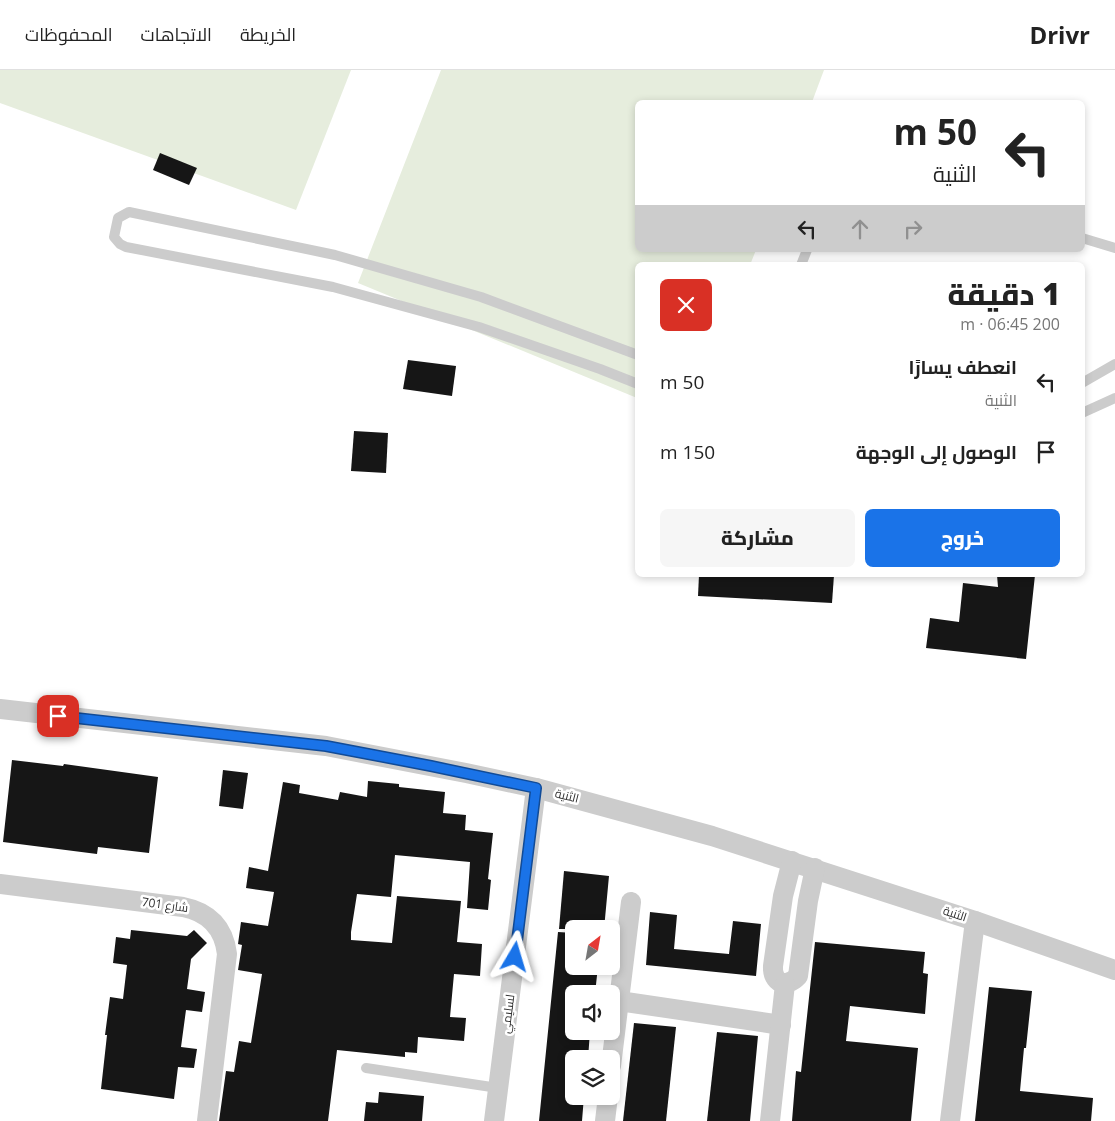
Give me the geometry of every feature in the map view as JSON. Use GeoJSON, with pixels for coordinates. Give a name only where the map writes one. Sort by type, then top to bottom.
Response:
{"type":"FeatureCollection","features":[{"type":"Feature","properties":{"kind":"street","name":"الثنية"},"geometry":{"type":"LineString","coordinates":[[0,709],[326,746],[536,788],[712,836],[815,868],[976,921],[1115,970]]}},
{"type":"Feature","properties":{"kind":"street","name":"لسليمي"},"geometry":{"type":"LineString","coordinates":[[494,1121],[536,788]]}},
{"type":"Feature","properties":{"kind":"street"},"geometry":{"type":"LineString","coordinates":[[792,861],[783,896],[772,966],[772,974],[778,981],[785,984],[793,982],[798,976],[807,908],[815,868]]}},
{"type":"Feature","properties":{"kind":"street","name":"شارع 701"},"geometry":{"type":"LineString","coordinates":[[0,884],[183,907],[202,912],[216,925],[226,943],[227,954],[207,1121]]}},
{"type":"Feature","properties":{"kind":"street"},"geometry":{"type":"LineString","coordinates":[[620,993],[631,902]]}},
{"type":"Feature","properties":{"kind":"street"},"geometry":{"type":"LineString","coordinates":[[950,1121],[976,921]]}},
{"type":"Feature","properties":{"kind":"street"},"geometry":{"type":"LineString","coordinates":[[770,1121],[785,984]]}},
{"type":"Feature","properties":{"kind":"street"},"geometry":{"type":"LineString","coordinates":[[620,1001],[781,1025]]}},
{"type":"Feature","properties":{"kind":"street"},"geometry":{"type":"LineString","coordinates":[[605,1121],[607,1105]]}},
{"type":"Feature","properties":{"kind":"lane"},"geometry":{"type":"LineString","coordinates":[[635,354],[481,297],[335,254],[129,212],[118,218],[115,227],[114,236],[120,244],[126,247],[332,286],[479,327],[635,383]]}},
{"type":"Feature","properties":{"kind":"lane"},"geometry":{"type":"LineString","coordinates":[[1085,239],[1115,248]]}},
{"type":"Feature","properties":{"kind":"lane"},"geometry":{"type":"LineString","coordinates":[[1085,381],[1115,364]]}},
{"type":"Feature","properties":{"kind":"lane"},"geometry":{"type":"LineString","coordinates":[[1085,413],[1115,398]]}},
{"type":"Feature","properties":{"kind":"lane"},"geometry":{"type":"LineString","coordinates":[[366,1068],[498,1088]]}},
{"type":"Feature","properties":{"kind":"green space"},"geometry":{"type":"Polygon","coordinates":[[[0,70],[351,70],[296,210],[0,103],[0,70]]]}},
{"type":"Feature","properties":{"kind":"green space"},"geometry":{"type":"Polygon","coordinates":[[[441,70],[824,70],[813,100],[635,100],[635,252],[755,252],[751,262],[635,262],[635,397],[358,283],[441,70]]]}},
{"type":"Feature","properties":{"kind":"building"},"geometry":{"type":"Polygon","coordinates":[[[160,153],[197,168],[189,185],[153,170],[160,153]]]}},
{"type":"Feature","properties":{"kind":"building"},"geometry":{"type":"Polygon","coordinates":[[[408,360],[456,366],[452,396],[403,389],[408,360]]]}},
{"type":"Feature","properties":{"kind":"building"},"geometry":{"type":"Polygon","coordinates":[[[354,431],[388,433],[386,473],[351,471],[354,431]]]}},
{"type":"Feature","properties":{"kind":"building"},"geometry":{"type":"Polygon","coordinates":[[[699,577],[834,577],[832,603],[698,596],[699,577]]]}},
{"type":"Feature","properties":{"kind":"building"},"geometry":{"type":"Polygon","coordinates":[[[997,577],[1035,577],[1026,659],[926,648],[930,618],[959,622],[963,583],[998,587],[997,577]]]}},
{"type":"Feature","properties":{"kind":"building"},"geometry":{"type":"Polygon","coordinates":[[[12,760],[63,766],[64,764],[158,777],[149,853],[98,847],[97,854],[3,842],[12,760]]]}},
{"type":"Feature","properties":{"kind":"building"},"geometry":{"type":"Polygon","coordinates":[[[223,770],[248,773],[243,809],[219,806],[223,770]]]}},
{"type":"Feature","properties":{"kind":"building"},"geometry":{"type":"Polygon","coordinates":[[[368,781],[399,784],[399,787],[445,792],[443,813],[466,815],[465,830],[493,833],[488,879],[491,880],[488,910],[467,908],[470,862],[395,855],[391,897],[357,894],[351,932],[351,940],[392,943],[397,896],[461,901],[457,942],[482,944],[480,976],[454,974],[450,1017],[466,1018],[464,1041],[418,1037],[417,1053],[405,1052],[405,1057],[337,1050],[328,1121],[219,1121],[226,1071],[234,1072],[239,1041],[251,1043],[262,974],[238,970],[242,945],[238,944],[241,922],[268,926],[274,892],[246,888],[249,867],[268,871],[283,782],[300,785],[299,793],[338,800],[340,792],[367,797],[368,781]]]}},
{"type":"Feature","properties":{"kind":"building"},"geometry":{"type":"Polygon","coordinates":[[[564,871],[609,876],[605,920],[565,920],[565,929],[559,929],[564,871]]]}},
{"type":"Feature","properties":{"kind":"building"},"geometry":{"type":"Polygon","coordinates":[[[650,912],[677,915],[674,949],[729,954],[733,921],[761,924],[756,976],[646,965],[650,912]]]}},
{"type":"Feature","properties":{"kind":"building"},"geometry":{"type":"Polygon","coordinates":[[[131,930],[187,936],[194,930],[207,943],[191,959],[187,989],[205,992],[202,1012],[186,1010],[181,1047],[197,1049],[194,1068],[178,1067],[174,1099],[101,1089],[110,997],[123,999],[127,965],[113,963],[116,937],[130,939],[131,930]]]}},
{"type":"Feature","properties":{"kind":"building"},"geometry":{"type":"Polygon","coordinates":[[[558,932],[565,932],[565,975],[597,975],[596,985],[565,985],[565,1040],[589,1040],[589,1050],[565,1050],[565,1105],[583,1105],[582,1121],[539,1121],[558,932]]]}},
{"type":"Feature","properties":{"kind":"building"},"geometry":{"type":"Polygon","coordinates":[[[815,942],[925,952],[923,973],[928,974],[925,1014],[850,1006],[846,1041],[918,1048],[911,1121],[792,1121],[796,1071],[801,1072],[815,942]]]}},
{"type":"Feature","properties":{"kind":"building"},"geometry":{"type":"Polygon","coordinates":[[[989,987],[1032,991],[1020,1091],[1093,1098],[1091,1121],[975,1121],[989,987]]]}},
{"type":"Feature","properties":{"kind":"building"},"geometry":{"type":"Polygon","coordinates":[[[634,1023],[676,1027],[666,1121],[623,1121],[634,1023]]]}},
{"type":"Feature","properties":{"kind":"building"},"geometry":{"type":"Polygon","coordinates":[[[717,1032],[758,1036],[750,1121],[707,1121],[717,1032]]]}},
{"type":"Feature","properties":{"kind":"building"},"geometry":{"type":"Polygon","coordinates":[[[379,1092],[424,1096],[422,1121],[364,1121],[366,1102],[378,1103],[379,1092]]]}},
{"type":"Feature","properties":{"kind":"route"},"geometry":{"type":"LineString","coordinates":[[58,716],[326,746],[466,772],[536,788],[515,957]]}}]}
